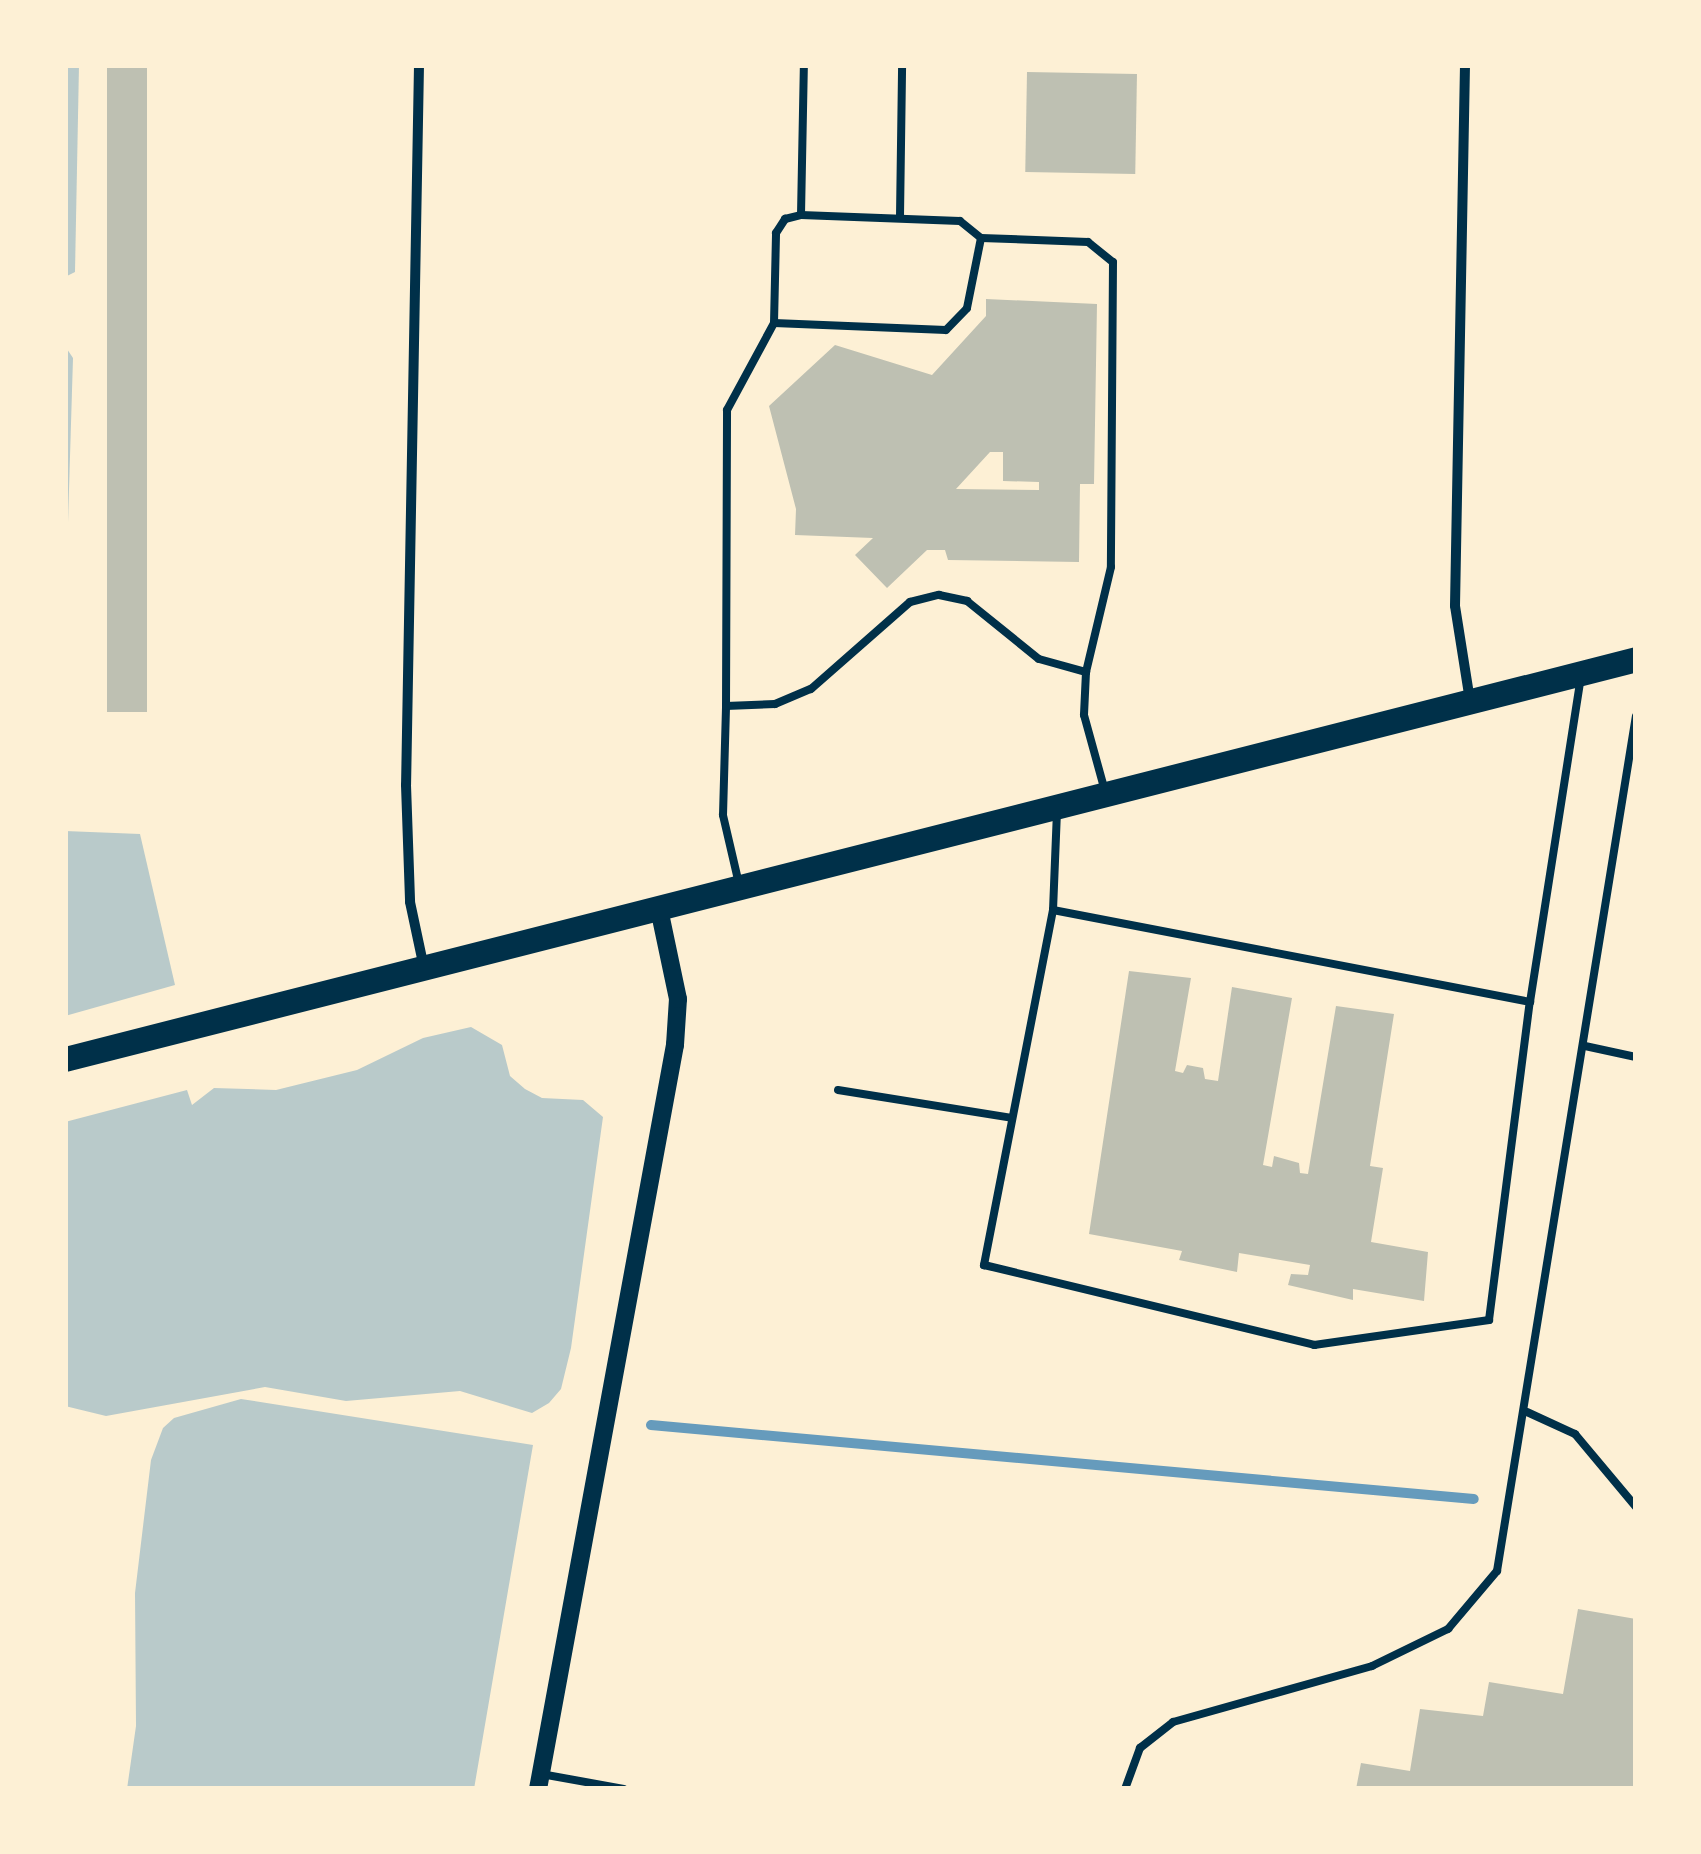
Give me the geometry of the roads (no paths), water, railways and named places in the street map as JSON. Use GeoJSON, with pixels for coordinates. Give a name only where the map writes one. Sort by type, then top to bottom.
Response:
{"type":"FeatureCollection","features":[{"type":"Feature","properties":{"kind":"main road"},"geometry":{"type":"LineString","coordinates":[[65,1059],[1636,659]]}},
{"type":"Feature","properties":{"kind":"street"},"geometry":{"type":"LineString","coordinates":[[419,65],[406,785],[410,902],[424,969]]}},
{"type":"Feature","properties":{"kind":"street"},"geometry":{"type":"LineString","coordinates":[[1465,65],[1455,606],[1470,701]]}},
{"type":"Feature","properties":{"kind":"street"},"geometry":{"type":"LineString","coordinates":[[540,1782],[674,1045],[678,999],[659,909]]}},
{"type":"Feature","properties":{"kind":"lane"},"geometry":{"type":"LineString","coordinates":[[801,215],[804,65]]}},
{"type":"Feature","properties":{"kind":"lane"},"geometry":{"type":"LineString","coordinates":[[900,216],[902,65]]}},
{"type":"Feature","properties":{"kind":"lane"},"geometry":{"type":"LineString","coordinates":[[740,888],[724,815],[726,410],[774,323],[776,233],[785,219],[801,215],[900,216],[960,221],[980,238],[1088,242],[1113,262],[1111,567],[1086,672],[1084,715],[1106,796]]}},
{"type":"Feature","properties":{"kind":"lane"},"geometry":{"type":"LineString","coordinates":[[774,323],[946,330],[967,308],[980,238]]}},
{"type":"Feature","properties":{"kind":"lane"},"geometry":{"type":"LineString","coordinates":[[726,706],[775,704],[810,689],[910,602],[939,595],[967,600],[1039,659],[1086,672]]}},
{"type":"Feature","properties":{"kind":"lane"},"geometry":{"type":"LineString","coordinates":[[1057,808],[1053,910],[984,1265],[1314,1345],[1488,1320],[1530,1002],[1582,672]]}},
{"type":"Feature","properties":{"kind":"lane"},"geometry":{"type":"LineString","coordinates":[[1125,1789],[1140,1748],[1172,1722],[1372,1666],[1448,1629],[1497,1572],[1528,1412],[1636,716]]}},
{"type":"Feature","properties":{"kind":"lane"},"geometry":{"type":"LineString","coordinates":[[1053,910],[1530,1002]]}},
{"type":"Feature","properties":{"kind":"lane"},"geometry":{"type":"LineString","coordinates":[[1584,1046],[1636,1057]]}},
{"type":"Feature","properties":{"kind":"lane"},"geometry":{"type":"LineString","coordinates":[[838,1090],[1012,1118]]}},
{"type":"Feature","properties":{"kind":"lane"},"geometry":{"type":"LineString","coordinates":[[1528,1412],[1575,1434],[1636,1507]]}},
{"type":"Feature","properties":{"kind":"lane"},"geometry":{"type":"LineString","coordinates":[[540,1782],[624,1789]]}},
{"type":"Feature","properties":{"kind":"waterway"},"geometry":{"type":"LineString","coordinates":[[651,1425],[1474,1499]]}}]}
